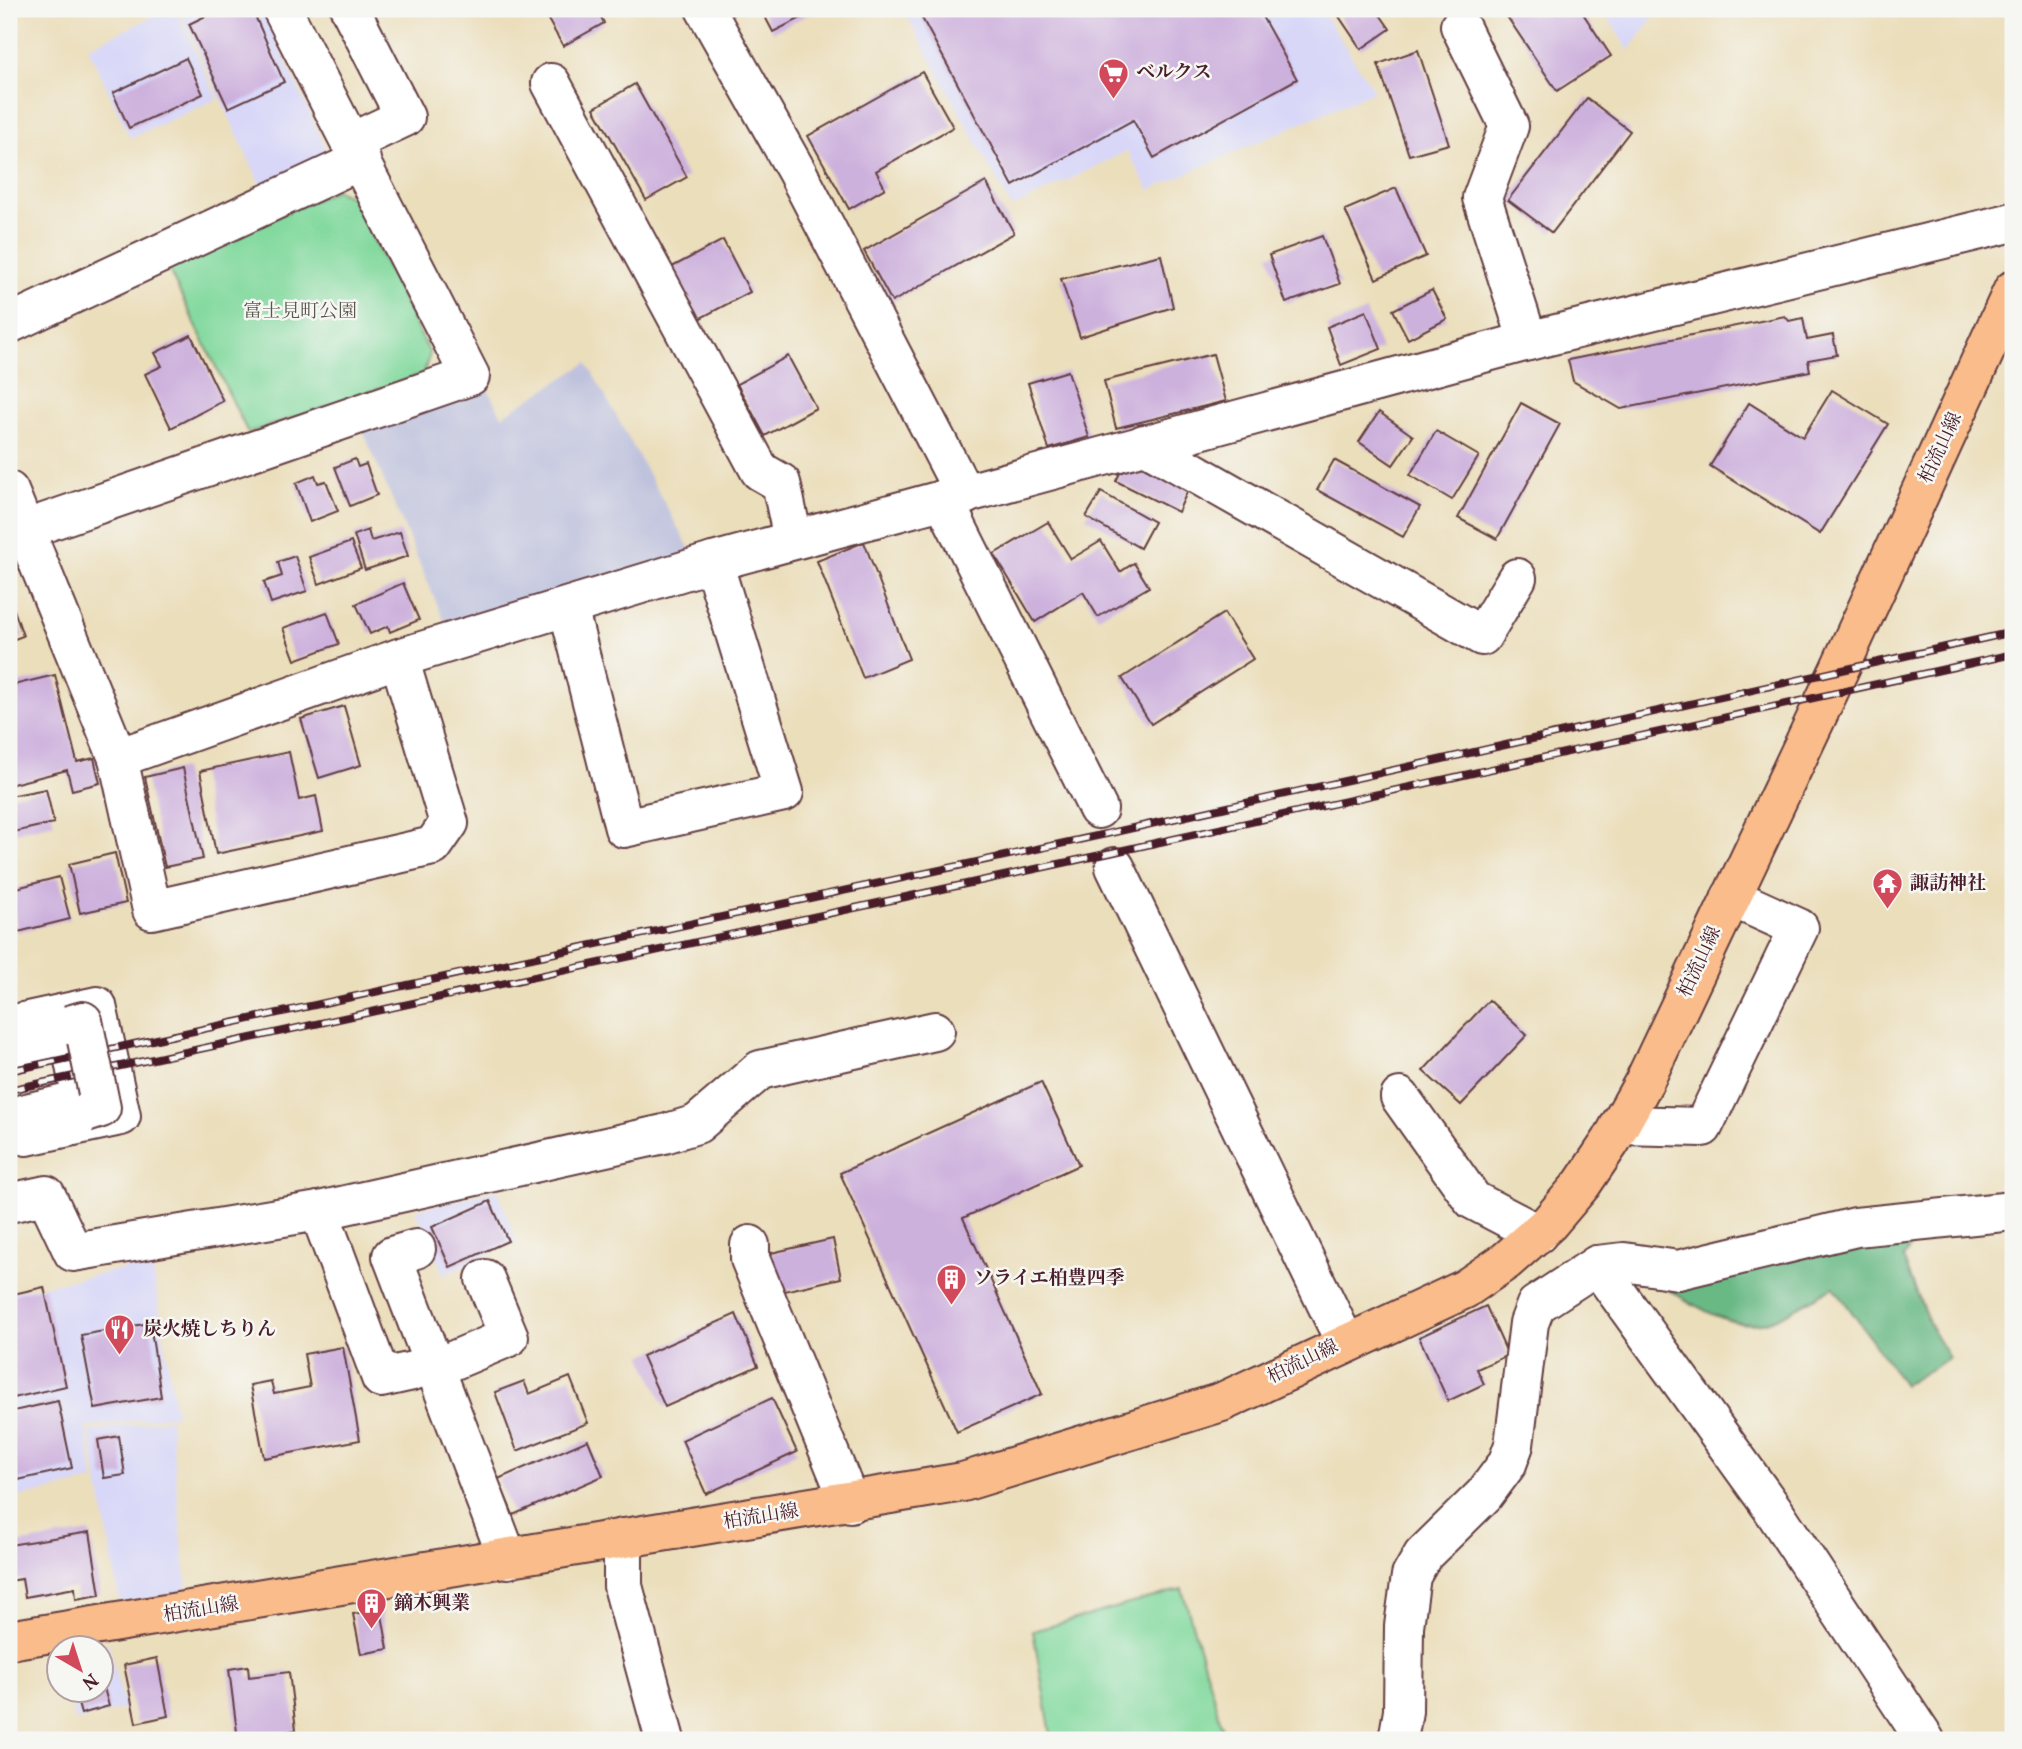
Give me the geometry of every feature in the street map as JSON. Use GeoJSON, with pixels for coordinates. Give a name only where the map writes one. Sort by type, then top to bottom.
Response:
{"type":"FeatureCollection","features":[{"type":"Feature","properties":{"kind":"main road","name":"柏流山線"},"geometry":{"type":"LineString","coordinates":[[9,1640],[850,1503],[963,1482],[1222,1402],[1345,1342],[1465,1289],[1506,1261],[1538,1234],[1582,1184],[1644,1082],[2013,290]]}},
{"type":"Feature","properties":{"kind":"street"},"geometry":{"type":"LineString","coordinates":[[17,532],[470,376],[282,9]]}},
{"type":"Feature","properties":{"kind":"street"},"geometry":{"type":"LineString","coordinates":[[9,324],[357,151],[405,117],[350,9]]}},
{"type":"Feature","properties":{"kind":"street"},"geometry":{"type":"LineString","coordinates":[[705,9],[797,172],[954,497],[1098,809]]}},
{"type":"Feature","properties":{"kind":"street"},"geometry":{"type":"LineString","coordinates":[[1460,26],[1509,126],[1482,198],[1528,341]]}},
{"type":"Feature","properties":{"kind":"street"},"geometry":{"type":"LineString","coordinates":[[551,83],[760,471],[781,483],[793,539]]}},
{"type":"Feature","properties":{"kind":"street"},"geometry":{"type":"LineString","coordinates":[[118,758],[399,658],[793,539],[1528,341],[2013,222]]}},
{"type":"Feature","properties":{"kind":"street"},"geometry":{"type":"LineString","coordinates":[[1144,444],[1482,636],[1517,578]]}},
{"type":"Feature","properties":{"kind":"street"},"geometry":{"type":"LineString","coordinates":[[9,491],[17,532],[118,758],[152,910],[433,846],[449,823],[399,658]]}},
{"type":"Feature","properties":{"kind":"street"},"geometry":{"type":"LineString","coordinates":[[568,607],[624,828],[784,792],[713,562]]}},
{"type":"Feature","properties":{"kind":"street"},"geometry":{"type":"LineString","coordinates":[[1115,867],[1345,1342]]}},
{"type":"Feature","properties":{"kind":"street"},"geometry":{"type":"LineString","coordinates":[[1620,1125],[1703,1127],[1799,928],[1731,897]]}},
{"type":"Feature","properties":{"kind":"street"},"geometry":{"type":"LineString","coordinates":[[9,1026],[97,1006],[121,1116],[27,1136],[22,1114],[82,1100],[69,1036],[9,1049]]}},
{"type":"Feature","properties":{"kind":"street"},"geometry":{"type":"LineString","coordinates":[[69,1025],[83,1021],[101,1108],[86,1113]]}},
{"type":"Feature","properties":{"kind":"street"},"geometry":{"type":"LineString","coordinates":[[9,1203],[46,1195],[73,1252],[319,1211],[664,1134],[697,1124],[760,1070],[935,1031]]}},
{"type":"Feature","properties":{"kind":"street"},"geometry":{"type":"LineString","coordinates":[[1400,1097],[1473,1200],[1538,1234]]}},
{"type":"Feature","properties":{"kind":"street"},"geometry":{"type":"LineString","coordinates":[[319,1211],[381,1378],[423,1370],[509,1337],[485,1279]]}},
{"type":"Feature","properties":{"kind":"street"},"geometry":{"type":"LineString","coordinates":[[1398,1740],[1403,1711],[1404,1626],[1411,1576],[1423,1555],[1484,1495],[1507,1464],[1514,1445],[1529,1323],[1536,1306],[1597,1265],[1624,1262],[1678,1270],[1856,1227],[2013,1211]]}},
{"type":"Feature","properties":{"kind":"street"},"geometry":{"type":"LineString","coordinates":[[750,1245],[750,1259],[850,1503]]}},
{"type":"Feature","properties":{"kind":"street"},"geometry":{"type":"LineString","coordinates":[[416,1249],[392,1256],[423,1370],[508,1559]]}},
{"type":"Feature","properties":{"kind":"street"},"geometry":{"type":"LineString","coordinates":[[1506,1261],[1536,1306]]}},
{"type":"Feature","properties":{"kind":"street"},"geometry":{"type":"LineString","coordinates":[[1597,1265],[1772,1508],[1925,1740]]}},
{"type":"Feature","properties":{"kind":"street"},"geometry":{"type":"LineString","coordinates":[[623,1538],[623,1586],[665,1740]]}},
{"type":"Feature","properties":{"kind":"shaded area"},"geometry":{"type":"Polygon","coordinates":[[[170,9],[176,9],[217,99],[130,138],[88,47],[170,9]]]}},
{"type":"Feature","properties":{"kind":"shaded area"},"geometry":{"type":"Polygon","coordinates":[[[179,9],[262,9],[325,147],[322,158],[261,186],[179,9]]]}},
{"type":"Feature","properties":{"kind":"shaded area","name":"ベルクス"},"geometry":{"type":"Polygon","coordinates":[[[903,9],[1321,9],[1374,91],[1149,190],[1127,151],[1012,208],[903,9]]]}},
{"type":"Feature","properties":{"kind":"shaded area"},"geometry":{"type":"Polygon","coordinates":[[[1602,9],[1659,9],[1629,51],[1602,9]]]}},
{"type":"Feature","properties":{"kind":"shaded area"},"geometry":{"type":"Polygon","coordinates":[[[587,363],[692,553],[448,630],[360,424],[483,380],[502,416],[587,363]]]}},
{"type":"Feature","properties":{"kind":"shaded area"},"geometry":{"type":"Polygon","coordinates":[[[497,1190],[517,1241],[444,1275],[415,1210],[497,1190]]]}},
{"type":"Feature","properties":{"kind":"shaded area"},"geometry":{"type":"Polygon","coordinates":[[[152,1263],[176,1415],[86,1427],[94,1481],[9,1499],[9,1293],[152,1263]]]}},
{"type":"Feature","properties":{"kind":"shaded area"},"geometry":{"type":"Polygon","coordinates":[[[170,1419],[187,1592],[120,1603],[89,1431],[170,1419]]]}},
{"type":"Feature","properties":{"kind":"shaded area"},"geometry":{"type":"Polygon","coordinates":[[[116,1674],[125,1708],[76,1721],[71,1704],[116,1704],[116,1674]]]}},
{"type":"Feature","properties":{"kind":"green space","name":"富士見町公園"},"geometry":{"type":"Polygon","coordinates":[[[336,190],[352,197],[430,354],[423,374],[248,433],[167,266],[336,190]]]}},
{"type":"Feature","properties":{"kind":"green space"},"geometry":{"type":"Polygon","coordinates":[[[1920,1233],[1903,1258],[1932,1330],[1949,1358],[1904,1385],[1834,1287],[1778,1317],[1748,1324],[1710,1313],[1662,1286],[1920,1233]]]}},
{"type":"Feature","properties":{"kind":"green space"},"geometry":{"type":"Polygon","coordinates":[[[1182,1589],[1226,1740],[1052,1740],[1033,1631],[1182,1589]]]}},
{"type":"Feature","properties":{"kind":"building"},"geometry":{"type":"Polygon","coordinates":[[[220,9],[252,9],[284,82],[228,108],[189,24],[220,9]]]}},
{"type":"Feature","properties":{"kind":"building"},"geometry":{"type":"Polygon","coordinates":[[[542,9],[597,9],[604,23],[563,46],[542,9]]]}},
{"type":"Feature","properties":{"kind":"building"},"geometry":{"type":"Polygon","coordinates":[[[761,9],[819,9],[773,32],[761,9]]]}},
{"type":"Feature","properties":{"kind":"building","name":"ベルクス"},"geometry":{"type":"Polygon","coordinates":[[[917,9],[1267,9],[1260,13],[1297,79],[1154,158],[1133,120],[1013,186],[917,9]]]}},
{"type":"Feature","properties":{"kind":"building"},"geometry":{"type":"Polygon","coordinates":[[[1334,9],[1376,9],[1390,29],[1361,49],[1334,9]]]}},
{"type":"Feature","properties":{"kind":"building"},"geometry":{"type":"Polygon","coordinates":[[[1502,9],[1580,9],[1611,56],[1557,91],[1502,9]]]}},
{"type":"Feature","properties":{"kind":"building"},"geometry":{"type":"Polygon","coordinates":[[[1418,50],[1449,144],[1409,155],[1378,64],[1418,50]]]}},
{"type":"Feature","properties":{"kind":"building"},"geometry":{"type":"Polygon","coordinates":[[[186,58],[203,94],[129,128],[113,93],[186,58]]]}},
{"type":"Feature","properties":{"kind":"building"},"geometry":{"type":"Polygon","coordinates":[[[922,72],[953,127],[876,171],[885,188],[849,209],[808,136],[922,72]]]}},
{"type":"Feature","properties":{"kind":"building"},"geometry":{"type":"Polygon","coordinates":[[[635,84],[687,177],[646,200],[594,108],[635,84]]]}},
{"type":"Feature","properties":{"kind":"building"},"geometry":{"type":"Polygon","coordinates":[[[1587,98],[1630,131],[1552,233],[1508,200],[1587,98]]]}},
{"type":"Feature","properties":{"kind":"building"},"geometry":{"type":"Polygon","coordinates":[[[986,182],[1014,233],[892,302],[864,251],[986,182]]]}},
{"type":"Feature","properties":{"kind":"building"},"geometry":{"type":"Polygon","coordinates":[[[1396,188],[1426,256],[1376,279],[1345,210],[1396,188]]]}},
{"type":"Feature","properties":{"kind":"building"},"geometry":{"type":"Polygon","coordinates":[[[1322,236],[1340,284],[1286,303],[1269,255],[1322,236]]]}},
{"type":"Feature","properties":{"kind":"building"},"geometry":{"type":"Polygon","coordinates":[[[723,240],[750,292],[699,319],[672,267],[723,240]]]}},
{"type":"Feature","properties":{"kind":"building"},"geometry":{"type":"Polygon","coordinates":[[[1161,255],[1173,307],[1080,337],[1061,279],[1161,255]]]}},
{"type":"Feature","properties":{"kind":"building"},"geometry":{"type":"Polygon","coordinates":[[[1432,290],[1447,319],[1408,339],[1393,310],[1432,290]]]}},
{"type":"Feature","properties":{"kind":"building"},"geometry":{"type":"Polygon","coordinates":[[[1366,311],[1381,349],[1341,365],[1327,327],[1366,311]]]}},
{"type":"Feature","properties":{"kind":"building"},"geometry":{"type":"Polygon","coordinates":[[[1785,316],[1789,321],[1803,318],[1807,340],[1833,335],[1837,355],[1808,360],[1810,371],[1621,409],[1573,381],[1568,360],[1785,316]]]}},
{"type":"Feature","properties":{"kind":"building"},"geometry":{"type":"Polygon","coordinates":[[[191,335],[223,401],[171,428],[145,374],[162,366],[155,353],[191,335]]]}},
{"type":"Feature","properties":{"kind":"building"},"geometry":{"type":"Polygon","coordinates":[[[1213,354],[1226,401],[1116,428],[1104,381],[1213,354]]]}},
{"type":"Feature","properties":{"kind":"building"},"geometry":{"type":"Polygon","coordinates":[[[788,356],[816,408],[765,436],[737,384],[788,356]]]}},
{"type":"Feature","properties":{"kind":"building"},"geometry":{"type":"Polygon","coordinates":[[[1068,371],[1089,437],[1049,449],[1028,383],[1068,371]]]}},
{"type":"Feature","properties":{"kind":"building"},"geometry":{"type":"Polygon","coordinates":[[[1832,390],[1888,424],[1820,534],[1710,466],[1749,403],[1803,437],[1832,390]]]}},
{"type":"Feature","properties":{"kind":"building"},"geometry":{"type":"Polygon","coordinates":[[[1521,403],[1560,424],[1497,539],[1458,518],[1521,403]]]}},
{"type":"Feature","properties":{"kind":"building"},"geometry":{"type":"Polygon","coordinates":[[[1379,412],[1413,436],[1393,465],[1359,442],[1379,412]]]}},
{"type":"Feature","properties":{"kind":"building"},"geometry":{"type":"Polygon","coordinates":[[[1436,431],[1479,456],[1452,500],[1410,475],[1436,431]]]}},
{"type":"Feature","properties":{"kind":"building"},"geometry":{"type":"Polygon","coordinates":[[[355,459],[358,467],[366,464],[377,495],[350,506],[335,467],[355,459]]]}},
{"type":"Feature","properties":{"kind":"building"},"geometry":{"type":"Polygon","coordinates":[[[1334,460],[1420,507],[1403,537],[1317,490],[1334,460]]]}},
{"type":"Feature","properties":{"kind":"building"},"geometry":{"type":"Polygon","coordinates":[[[1140,465],[1188,490],[1178,512],[1116,481],[1120,473],[1140,465]]]}},
{"type":"Feature","properties":{"kind":"building"},"geometry":{"type":"Polygon","coordinates":[[[315,475],[318,483],[326,481],[338,511],[310,522],[296,483],[315,475]]]}},
{"type":"Feature","properties":{"kind":"building"},"geometry":{"type":"Polygon","coordinates":[[[1101,492],[1154,522],[1140,548],[1086,517],[1101,492]]]}},
{"type":"Feature","properties":{"kind":"building"},"geometry":{"type":"Polygon","coordinates":[[[1048,522],[1071,559],[1101,541],[1120,572],[1134,563],[1149,587],[1098,617],[1083,592],[1035,622],[994,554],[1048,522]]]}},
{"type":"Feature","properties":{"kind":"building"},"geometry":{"type":"Polygon","coordinates":[[[368,530],[371,541],[400,532],[408,556],[365,570],[354,535],[368,530]]]}},
{"type":"Feature","properties":{"kind":"building"},"geometry":{"type":"Polygon","coordinates":[[[351,542],[361,568],[319,584],[309,557],[351,542]]]}},
{"type":"Feature","properties":{"kind":"building"},"geometry":{"type":"Polygon","coordinates":[[[864,542],[909,659],[863,678],[817,561],[864,542]]]}},
{"type":"Feature","properties":{"kind":"building"},"geometry":{"type":"Polygon","coordinates":[[[295,556],[307,591],[271,603],[264,582],[282,576],[278,562],[295,556]]]}},
{"type":"Feature","properties":{"kind":"building"},"geometry":{"type":"Polygon","coordinates":[[[403,583],[419,620],[390,632],[388,626],[370,634],[356,604],[403,583]]]}},
{"type":"Feature","properties":{"kind":"building"},"geometry":{"type":"Polygon","coordinates":[[[9,595],[23,636],[9,641],[9,595]]]}},
{"type":"Feature","properties":{"kind":"building"},"geometry":{"type":"Polygon","coordinates":[[[327,612],[339,644],[295,660],[283,628],[327,612]]]}},
{"type":"Feature","properties":{"kind":"building"},"geometry":{"type":"Polygon","coordinates":[[[1224,613],[1253,659],[1151,724],[1122,678],[1224,613]]]}},
{"type":"Feature","properties":{"kind":"building"},"geometry":{"type":"Polygon","coordinates":[[[55,675],[77,762],[94,758],[100,783],[72,790],[67,770],[9,785],[9,686],[55,675]]]}},
{"type":"Feature","properties":{"kind":"building"},"geometry":{"type":"Polygon","coordinates":[[[344,706],[361,765],[319,778],[301,719],[344,706]]]}},
{"type":"Feature","properties":{"kind":"building"},"geometry":{"type":"Polygon","coordinates":[[[289,752],[299,800],[316,796],[323,831],[216,854],[200,771],[289,752]]]}},
{"type":"Feature","properties":{"kind":"building"},"geometry":{"type":"Polygon","coordinates":[[[183,768],[203,859],[165,867],[145,777],[183,768]]]}},
{"type":"Feature","properties":{"kind":"building"},"geometry":{"type":"Polygon","coordinates":[[[46,789],[54,823],[9,833],[9,796],[46,789]]]}},
{"type":"Feature","properties":{"kind":"building"},"geometry":{"type":"Polygon","coordinates":[[[115,853],[126,903],[80,913],[69,864],[115,853]]]}},
{"type":"Feature","properties":{"kind":"building"},"geometry":{"type":"Polygon","coordinates":[[[59,877],[70,919],[18,932],[9,890],[59,877]]]}},
{"type":"Feature","properties":{"kind":"building"},"geometry":{"type":"Polygon","coordinates":[[[1489,1000],[1527,1035],[1461,1105],[1423,1071],[1489,1000]]]}},
{"type":"Feature","properties":{"kind":"building","name":"ソライエ柏豊四季"},"geometry":{"type":"Polygon","coordinates":[[[1041,1082],[1079,1165],[963,1218],[1042,1394],[957,1432],[840,1173],[1041,1082]]]}},
{"type":"Feature","properties":{"kind":"building"},"geometry":{"type":"Polygon","coordinates":[[[490,1201],[508,1241],[450,1267],[432,1227],[490,1201]]]}},
{"type":"Feature","properties":{"kind":"building"},"geometry":{"type":"Polygon","coordinates":[[[833,1239],[841,1278],[780,1292],[771,1253],[833,1239]]]}},
{"type":"Feature","properties":{"kind":"building"},"geometry":{"type":"Polygon","coordinates":[[[44,1287],[66,1386],[9,1399],[9,1295],[44,1287]]]}},
{"type":"Feature","properties":{"kind":"building"},"geometry":{"type":"Polygon","coordinates":[[[1486,1306],[1508,1355],[1477,1369],[1484,1384],[1448,1401],[1419,1337],[1486,1306]]]}},
{"type":"Feature","properties":{"kind":"building"},"geometry":{"type":"Polygon","coordinates":[[[736,1314],[758,1366],[665,1407],[642,1356],[736,1314]]]}},
{"type":"Feature","properties":{"kind":"building","name":"炭火焼しちりん"},"geometry":{"type":"Polygon","coordinates":[[[150,1323],[161,1397],[95,1409],[81,1335],[150,1323]]]}},
{"type":"Feature","properties":{"kind":"building"},"geometry":{"type":"Polygon","coordinates":[[[343,1347],[360,1440],[264,1458],[250,1385],[271,1381],[274,1394],[310,1387],[304,1354],[343,1347]]]}},
{"type":"Feature","properties":{"kind":"building"},"geometry":{"type":"Polygon","coordinates":[[[570,1377],[588,1423],[517,1451],[495,1392],[524,1381],[529,1394],[570,1377]]]}},
{"type":"Feature","properties":{"kind":"building"},"geometry":{"type":"Polygon","coordinates":[[[772,1398],[797,1452],[706,1494],[682,1440],[772,1398]]]}},
{"type":"Feature","properties":{"kind":"building"},"geometry":{"type":"Polygon","coordinates":[[[58,1401],[72,1468],[9,1482],[9,1412],[58,1401]]]}},
{"type":"Feature","properties":{"kind":"building"},"geometry":{"type":"Polygon","coordinates":[[[119,1436],[125,1475],[104,1478],[98,1440],[119,1436]]]}},
{"type":"Feature","properties":{"kind":"building"},"geometry":{"type":"Polygon","coordinates":[[[588,1440],[603,1476],[513,1515],[498,1479],[588,1440]]]}},
{"type":"Feature","properties":{"kind":"building"},"geometry":{"type":"Polygon","coordinates":[[[90,1532],[100,1595],[76,1599],[75,1588],[25,1597],[22,1579],[9,1581],[9,1545],[90,1532]]]}},
{"type":"Feature","properties":{"kind":"building","name":"鏑木興業"},"geometry":{"type":"Polygon","coordinates":[[[381,1609],[388,1649],[361,1654],[353,1614],[381,1609]]]}},
{"type":"Feature","properties":{"kind":"building"},"geometry":{"type":"Polygon","coordinates":[[[157,1658],[168,1716],[136,1723],[124,1665],[157,1658]]]}},
{"type":"Feature","properties":{"kind":"building"},"geometry":{"type":"Polygon","coordinates":[[[248,1666],[249,1677],[289,1672],[296,1730],[255,1736],[256,1740],[238,1740],[229,1669],[248,1666]]]}},
{"type":"Feature","properties":{"kind":"building"},"geometry":{"type":"Polygon","coordinates":[[[78,1704],[108,1704],[109,1706],[81,1714],[78,1704]]]}},
{"type":"Feature","properties":{"kind":"railway"},"geometry":{"type":"LineString","coordinates":[[9,1071],[1106,834],[2013,632]]}},
{"type":"Feature","properties":{"kind":"railway"},"geometry":{"type":"LineString","coordinates":[[9,1090],[1110,853],[2013,654]]}},
{"type":"Feature","properties":{"kind":"place","name":"ベルクス"},"geometry":{"type":"Point","coordinates":[1113,100]}},
{"type":"Feature","properties":{"kind":"place","name":"諏訪神社"},"geometry":{"type":"Point","coordinates":[1887,911]}},
{"type":"Feature","properties":{"kind":"place","name":"ソライエ柏豊四季"},"geometry":{"type":"Point","coordinates":[951,1306]}},
{"type":"Feature","properties":{"kind":"place","name":"炭火焼しちりん"},"geometry":{"type":"Point","coordinates":[120,1357]}},
{"type":"Feature","properties":{"kind":"place","name":"鏑木興業"},"geometry":{"type":"Point","coordinates":[371,1631]}}]}
